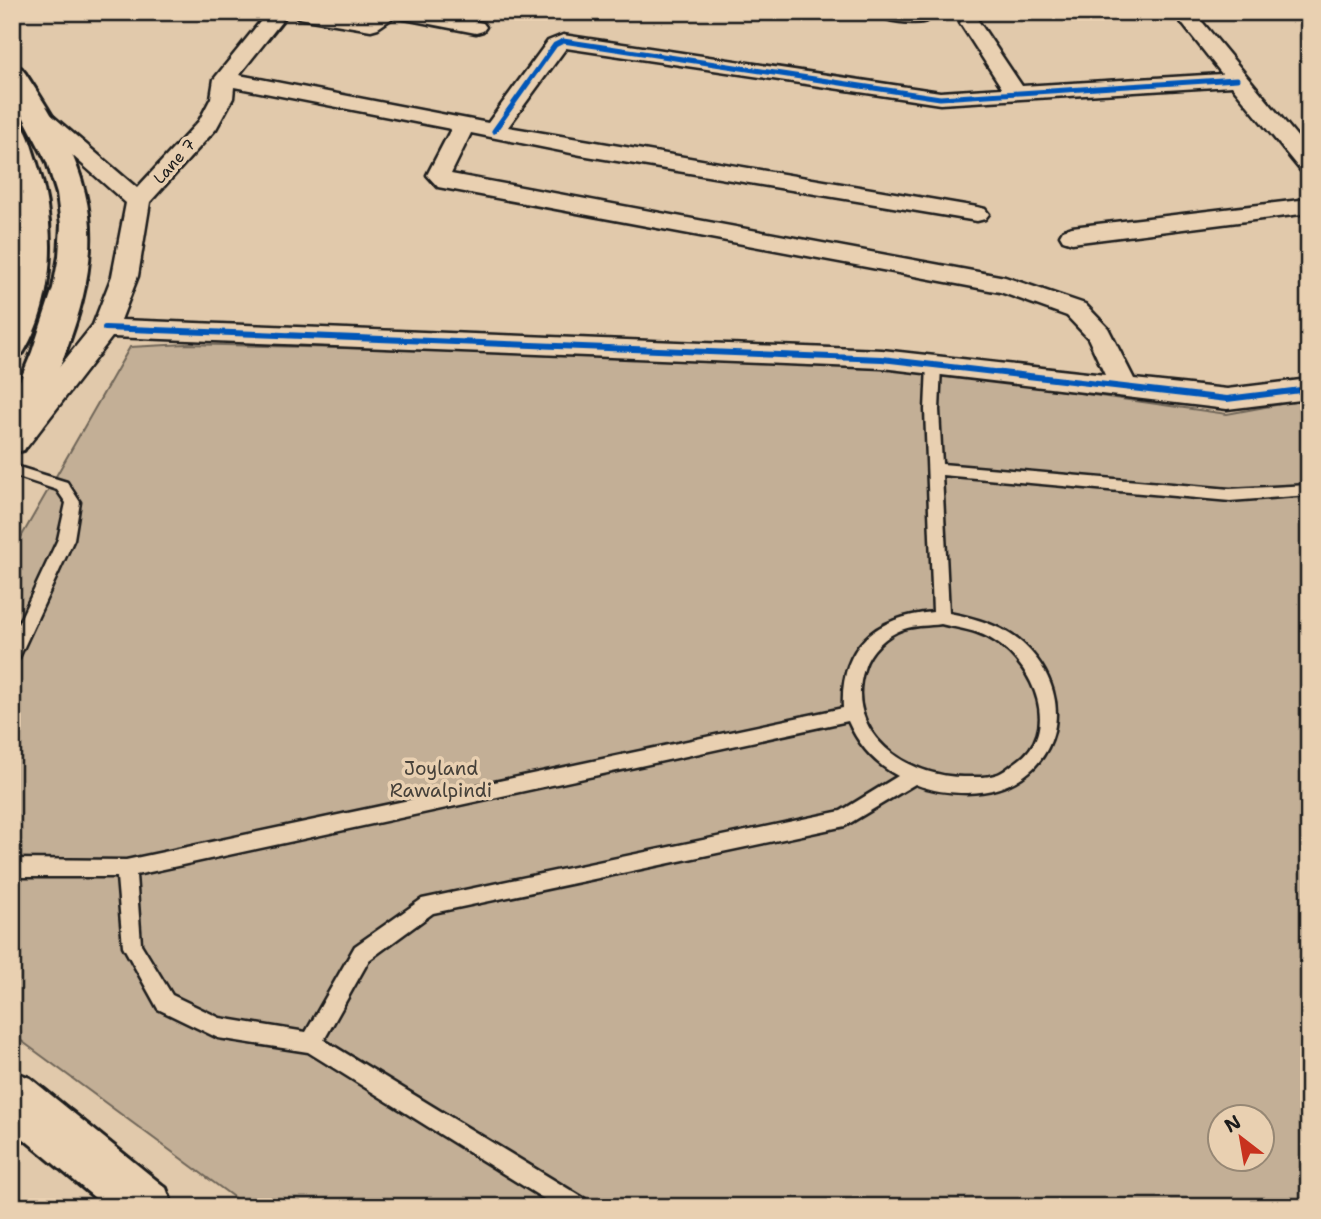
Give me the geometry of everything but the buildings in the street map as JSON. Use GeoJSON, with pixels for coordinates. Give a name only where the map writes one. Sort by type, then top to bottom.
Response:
{"type":"FeatureCollection","features":[{"type":"Feature","properties":{"kind":"main road"},"geometry":{"type":"LineString","coordinates":[[12,73],[40,117],[60,162],[71,196],[75,241],[68,295],[12,444]]}},
{"type":"Feature","properties":{"kind":"main road"},"geometry":{"type":"LineString","coordinates":[[12,131],[36,225],[34,261],[24,312],[12,345]]}},
{"type":"Feature","properties":{"kind":"main road"},"geometry":{"type":"LineString","coordinates":[[12,1096],[146,1207]]}},
{"type":"Feature","properties":{"kind":"street","name":"Lane 7"},"geometry":{"type":"LineString","coordinates":[[12,444],[105,328],[125,276],[138,201],[208,124],[222,98],[225,79],[279,12]]}},
{"type":"Feature","properties":{"kind":"street"},"geometry":{"type":"LineString","coordinates":[[299,12],[371,24],[387,12]]}},
{"type":"Feature","properties":{"kind":"street"},"geometry":{"type":"LineString","coordinates":[[399,12],[477,27]]}},
{"type":"Feature","properties":{"kind":"street"},"geometry":{"type":"LineString","coordinates":[[884,12],[920,18]]}},
{"type":"Feature","properties":{"kind":"street"},"geometry":{"type":"LineString","coordinates":[[1183,12],[1309,166]]}},
{"type":"Feature","properties":{"kind":"street"},"geometry":{"type":"LineString","coordinates":[[970,23],[1016,93]]}},
{"type":"Feature","properties":{"kind":"street"},"geometry":{"type":"LineString","coordinates":[[494,131],[555,45],[563,41],[940,98],[1237,79]]}},
{"type":"Feature","properties":{"kind":"street"},"geometry":{"type":"LineString","coordinates":[[225,79],[582,148],[977,214]]}},
{"type":"Feature","properties":{"kind":"street"},"geometry":{"type":"LineString","coordinates":[[40,117],[70,139],[101,172],[138,201]]}},
{"type":"Feature","properties":{"kind":"street"},"geometry":{"type":"LineString","coordinates":[[464,125],[439,175],[446,181],[1005,285],[1076,310],[1099,334],[1124,387]]}},
{"type":"Feature","properties":{"kind":"street"},"geometry":{"type":"LineString","coordinates":[[1072,234],[1309,206]]}},
{"type":"Feature","properties":{"kind":"street"},"geometry":{"type":"LineString","coordinates":[[105,328],[882,359],[1227,399],[1309,389]]}},
{"type":"Feature","properties":{"kind":"lane"},"geometry":{"type":"LineString","coordinates":[[934,365],[934,469],[941,618]]}},
{"type":"Feature","properties":{"kind":"lane"},"geometry":{"type":"LineString","coordinates":[[934,469],[1230,495],[1309,490]]}},
{"type":"Feature","properties":{"kind":"lane"},"geometry":{"type":"LineString","coordinates":[[12,470],[62,486],[73,502],[66,539],[12,655]]}},
{"type":"Feature","properties":{"kind":"lane"},"geometry":{"type":"LineString","coordinates":[[941,618],[983,627],[1020,650],[1044,684],[1049,722],[1035,757],[1002,781],[957,788],[911,777],[873,750],[852,713],[850,676],[867,644],[899,624],[941,618]]}},
{"type":"Feature","properties":{"kind":"lane"},"geometry":{"type":"LineString","coordinates":[[12,868],[125,869],[852,713]]}},
{"type":"Feature","properties":{"kind":"lane"},"geometry":{"type":"LineString","coordinates":[[312,1043],[362,954],[429,905],[845,818],[911,777]]}},
{"type":"Feature","properties":{"kind":"lane"},"geometry":{"type":"LineString","coordinates":[[125,869],[132,946],[165,1002],[218,1028],[312,1043],[577,1207]]}},
{"type":"Feature","properties":{"kind":"green space","name":"Joyland Rawalpindi"},"geometry":{"type":"Polygon","coordinates":[[[186,344],[860,362],[1227,414],[1309,399],[1309,1207],[247,1207],[12,1034],[12,553],[130,347],[186,344]]]}},
{"type":"Feature","properties":{"kind":"cycle path"},"geometry":{"type":"LineString","coordinates":[[494,131],[555,45],[563,41],[940,98],[1237,79]]}},
{"type":"Feature","properties":{"kind":"cycle path"},"geometry":{"type":"LineString","coordinates":[[105,328],[882,359],[1227,399],[1309,389]]}}]}
